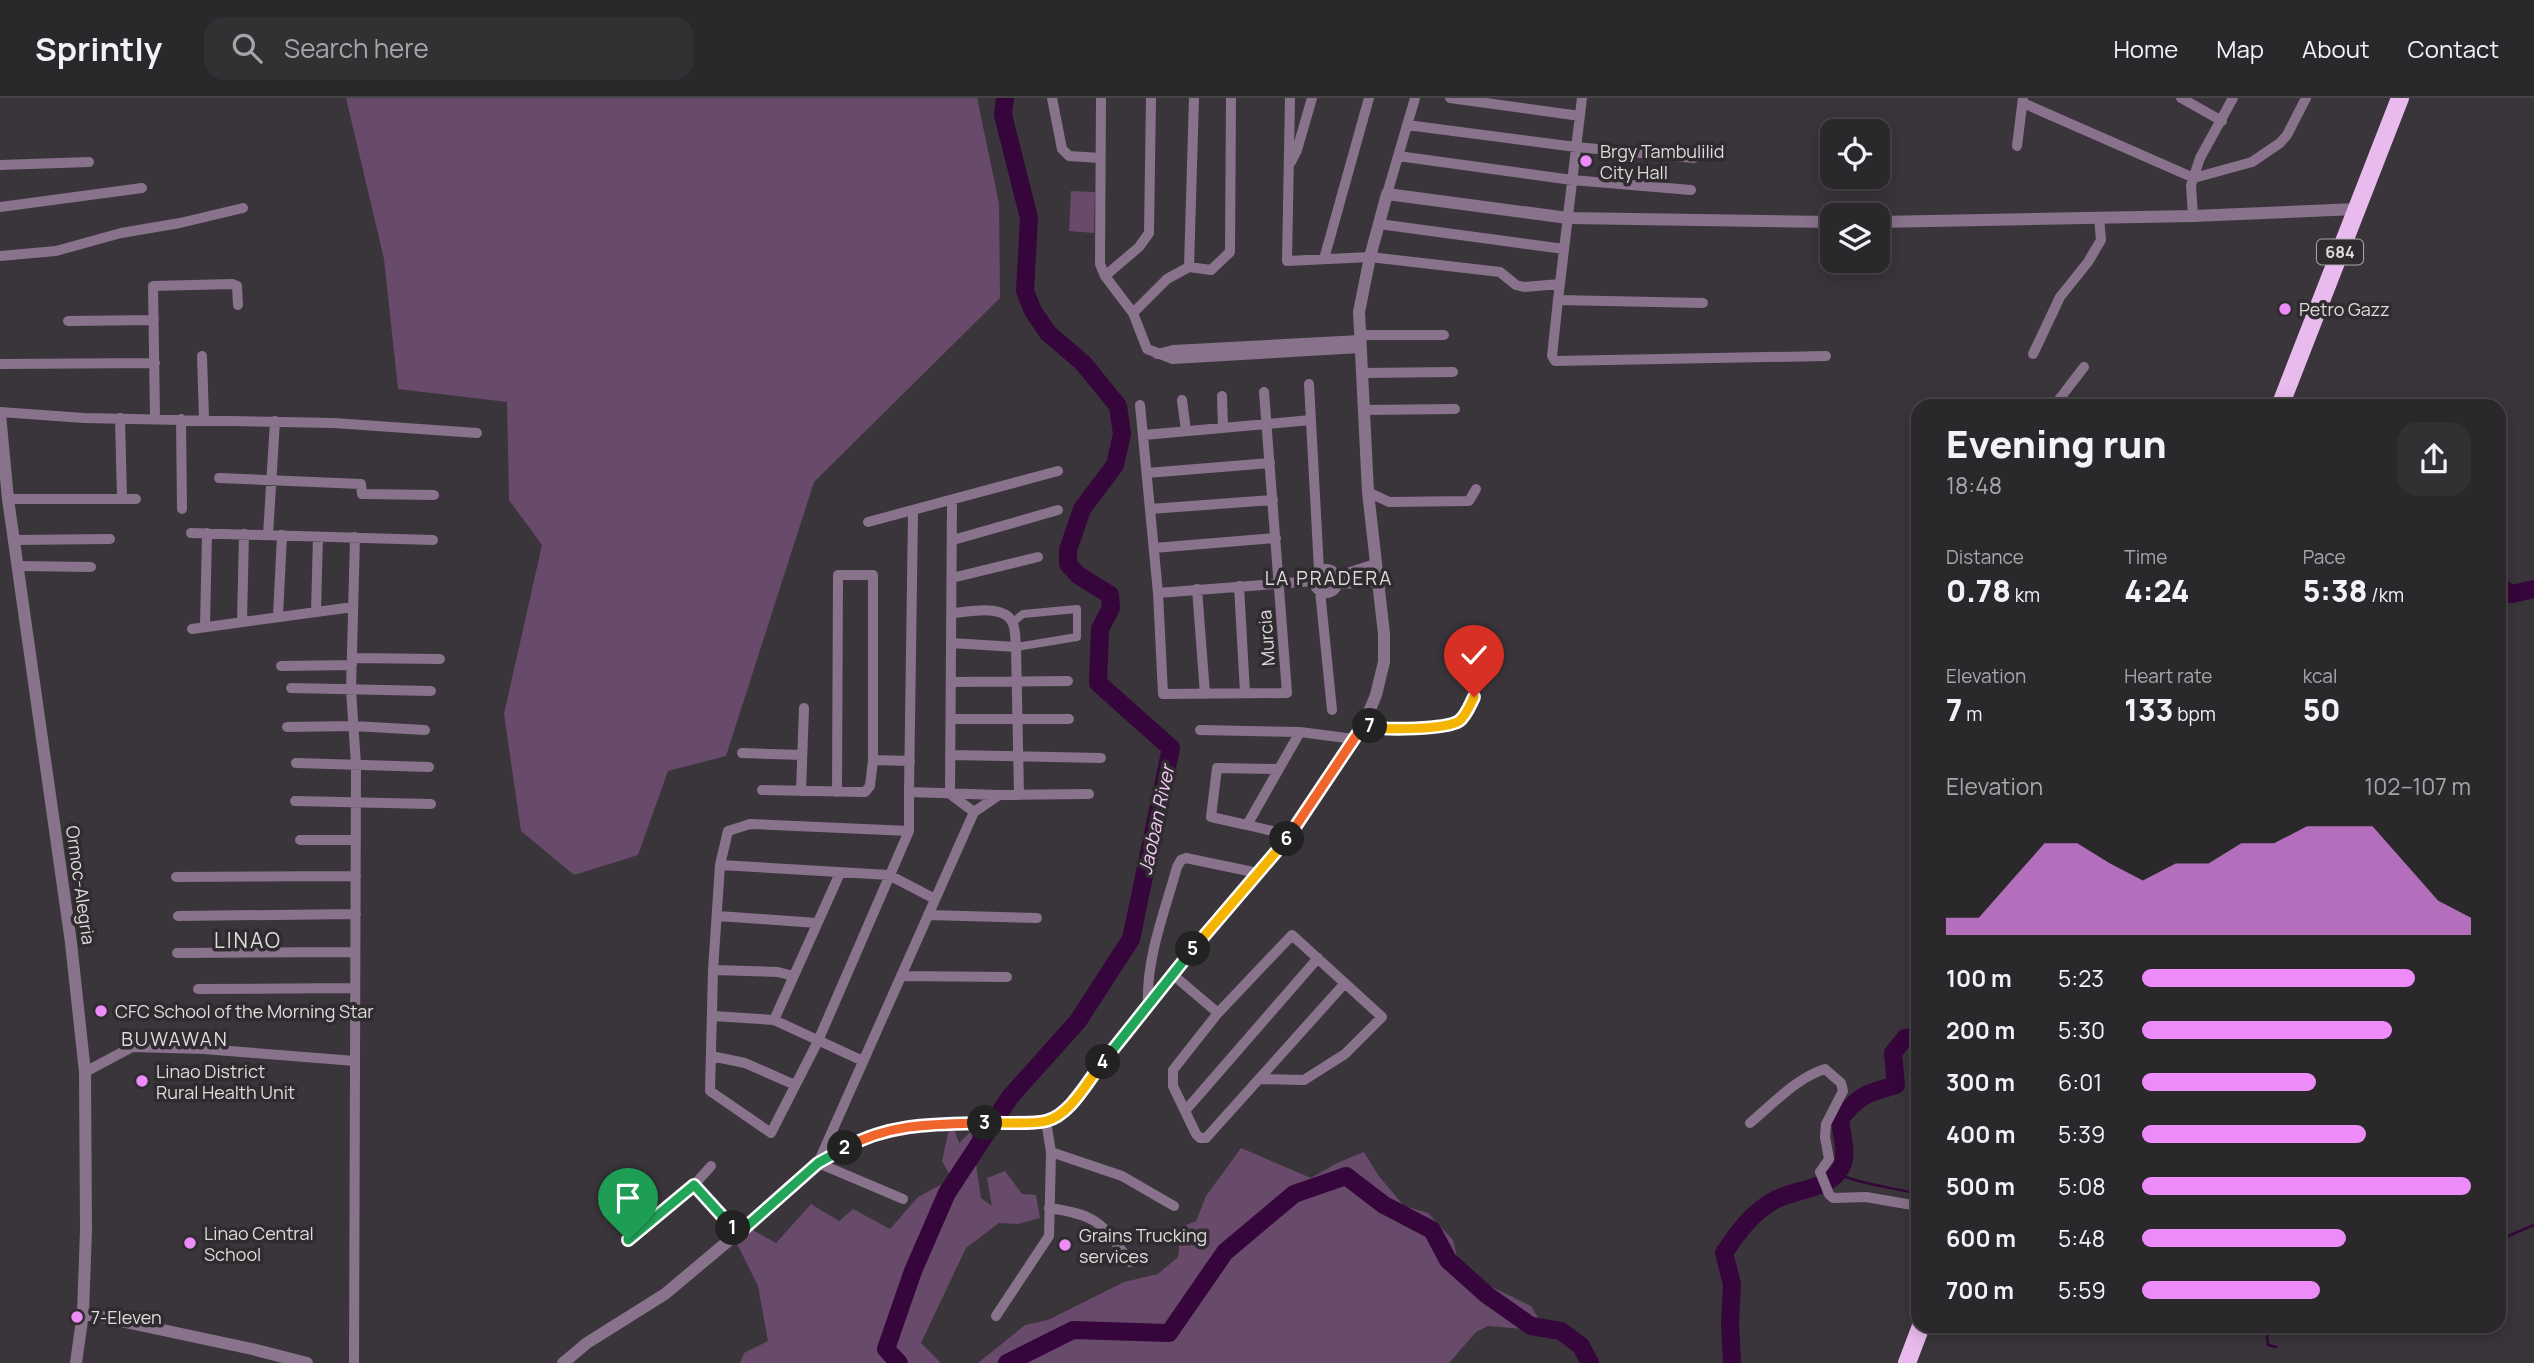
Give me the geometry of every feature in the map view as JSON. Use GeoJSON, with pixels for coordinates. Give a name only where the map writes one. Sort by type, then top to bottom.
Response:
{"type":"FeatureCollection","features":[{"type":"Feature","properties":{"kind":"highway","name":"684"},"geometry":{"type":"LineString","coordinates":[[2283,399],[2399,98]]}},
{"type":"Feature","properties":{"kind":"highway"},"geometry":{"type":"LineString","coordinates":[[1907,1363],[1918,1333]]}},
{"type":"Feature","properties":{"kind":"street"},"geometry":{"type":"LineString","coordinates":[[1052,98],[1062,149],[1069,156],[1100,158]]}},
{"type":"Feature","properties":{"kind":"street"},"geometry":{"type":"LineString","coordinates":[[1101,98],[1100,264],[1105,276],[1133,313],[1147,349],[1173,359],[1444,335]]}},
{"type":"Feature","properties":{"kind":"street"},"geometry":{"type":"LineString","coordinates":[[1105,276],[1139,247],[1149,233],[1151,98]]}},
{"type":"Feature","properties":{"kind":"street"},"geometry":{"type":"LineString","coordinates":[[1189,267],[1194,98]]}},
{"type":"Feature","properties":{"kind":"street"},"geometry":{"type":"LineString","coordinates":[[1133,313],[1167,279],[1189,267],[1211,270],[1230,252],[1231,98]]}},
{"type":"Feature","properties":{"kind":"street"},"geometry":{"type":"LineString","coordinates":[[1290,98],[1287,261],[1370,257],[1500,272],[1516,285],[1524,287],[1560,284]]}},
{"type":"Feature","properties":{"kind":"street"},"geometry":{"type":"LineString","coordinates":[[1289,165],[1297,150],[1312,98]]}},
{"type":"Feature","properties":{"kind":"street"},"geometry":{"type":"LineString","coordinates":[[1324,259],[1369,98]]}},
{"type":"Feature","properties":{"kind":"street"},"geometry":{"type":"LineString","coordinates":[[562,1363],[587,1343],[665,1294],[818,1163],[868,1136],[915,1126],[1046,1121],[1058,1115],[1070,1104],[1172,974],[1290,835],[1364,724],[1376,695],[1384,662],[1384,634],[1367,492],[1359,312],[1370,257],[1415,98]]}},
{"type":"Feature","properties":{"kind":"street"},"geometry":{"type":"LineString","coordinates":[[1450,98],[1580,116]]}},
{"type":"Feature","properties":{"kind":"street"},"geometry":{"type":"LineString","coordinates":[[1582,98],[1552,356],[1555,361],[1826,355]]}},
{"type":"Feature","properties":{"kind":"street"},"geometry":{"type":"LineString","coordinates":[[2181,98],[2222,121]]}},
{"type":"Feature","properties":{"kind":"street"},"geometry":{"type":"LineString","coordinates":[[2193,216],[2191,185],[2200,158],[2233,98]]}},
{"type":"Feature","properties":{"kind":"street"},"geometry":{"type":"LineString","coordinates":[[2017,146],[2023,101],[2194,178],[2252,162],[2280,144],[2306,98]]}},
{"type":"Feature","properties":{"kind":"street"},"geometry":{"type":"LineString","coordinates":[[1407,125],[1576,148],[1694,158]]}},
{"type":"Feature","properties":{"kind":"street"},"geometry":{"type":"LineString","coordinates":[[1398,156],[1572,180],[1691,190]]}},
{"type":"Feature","properties":{"kind":"street"},"geometry":{"type":"LineString","coordinates":[[0,165],[89,162]]}},
{"type":"Feature","properties":{"kind":"street"},"geometry":{"type":"LineString","coordinates":[[0,207],[142,188]]}},
{"type":"Feature","properties":{"kind":"street"},"geometry":{"type":"LineString","coordinates":[[1387,194],[1568,219],[1820,222]]}},
{"type":"Feature","properties":{"kind":"street"},"geometry":{"type":"LineString","coordinates":[[0,256],[57,251],[121,233],[243,208]]}},
{"type":"Feature","properties":{"kind":"street"},"geometry":{"type":"LineString","coordinates":[[1890,222],[2193,216],[2357,209]]}},
{"type":"Feature","properties":{"kind":"street"},"geometry":{"type":"LineString","coordinates":[[2033,354],[2060,297],[2088,262],[2101,240],[2099,217]]}},
{"type":"Feature","properties":{"kind":"street"},"geometry":{"type":"LineString","coordinates":[[1379,224],[1564,249]]}},
{"type":"Feature","properties":{"kind":"street"},"geometry":{"type":"LineString","coordinates":[[155,418],[153,286],[232,284],[237,286],[238,305]]}},
{"type":"Feature","properties":{"kind":"street"},"geometry":{"type":"LineString","coordinates":[[1558,300],[1703,303]]}},
{"type":"Feature","properties":{"kind":"street"},"geometry":{"type":"LineString","coordinates":[[68,321],[154,320]]}},
{"type":"Feature","properties":{"kind":"street"},"geometry":{"type":"LineString","coordinates":[[202,356],[204,419]]}},
{"type":"Feature","properties":{"kind":"street"},"geometry":{"type":"LineString","coordinates":[[0,364],[155,363]]}},
{"type":"Feature","properties":{"kind":"street"},"geometry":{"type":"LineString","coordinates":[[2060,399],[2084,368]]}},
{"type":"Feature","properties":{"kind":"street"},"geometry":{"type":"LineString","coordinates":[[1361,373],[1453,372]]}},
{"type":"Feature","properties":{"kind":"street"},"geometry":{"type":"LineString","coordinates":[[1309,384],[1316,575],[1332,710]]}},
{"type":"Feature","properties":{"kind":"street","name":"Murcia"},"geometry":{"type":"LineString","coordinates":[[1245,693],[1287,692],[1264,392]]}},
{"type":"Feature","properties":{"kind":"street"},"geometry":{"type":"LineString","coordinates":[[1222,396],[1223,428]]}},
{"type":"Feature","properties":{"kind":"street"},"geometry":{"type":"LineString","coordinates":[[1182,400],[1186,431]]}},
{"type":"Feature","properties":{"kind":"street"},"geometry":{"type":"LineString","coordinates":[[1140,405],[1154,548],[1163,694],[1245,693],[1239,586]]}},
{"type":"Feature","properties":{"kind":"street"},"geometry":{"type":"LineString","coordinates":[[1363,410],[1455,409]]}},
{"type":"Feature","properties":{"kind":"street"},"geometry":{"type":"LineString","coordinates":[[0,413],[275,421],[477,433]]}},
{"type":"Feature","properties":{"kind":"street","name":"Ormoc-Alegria"},"geometry":{"type":"LineString","coordinates":[[0,413],[8,499],[71,943],[85,1072],[87,1191],[83,1313],[76,1363]]}},
{"type":"Feature","properties":{"kind":"street"},"geometry":{"type":"LineString","coordinates":[[120,418],[122,499]]}},
{"type":"Feature","properties":{"kind":"street"},"geometry":{"type":"LineString","coordinates":[[181,419],[182,509]]}},
{"type":"Feature","properties":{"kind":"street"},"geometry":{"type":"LineString","coordinates":[[1144,435],[1311,420]]}},
{"type":"Feature","properties":{"kind":"street"},"geometry":{"type":"LineString","coordinates":[[268,535],[275,421]]}},
{"type":"Feature","properties":{"kind":"street"},"geometry":{"type":"LineString","coordinates":[[1147,473],[1270,463]]}},
{"type":"Feature","properties":{"kind":"street"},"geometry":{"type":"LineString","coordinates":[[868,522],[1058,471]]}},
{"type":"Feature","properties":{"kind":"street"},"geometry":{"type":"LineString","coordinates":[[219,478],[361,484],[362,495],[434,495]]}},
{"type":"Feature","properties":{"kind":"street"},"geometry":{"type":"LineString","coordinates":[[1367,492],[1389,502],[1469,501],[1476,489]]}},
{"type":"Feature","properties":{"kind":"street"},"geometry":{"type":"LineString","coordinates":[[8,499],[136,499]]}},
{"type":"Feature","properties":{"kind":"street"},"geometry":{"type":"LineString","coordinates":[[1150,509],[1273,500]]}},
{"type":"Feature","properties":{"kind":"street"},"geometry":{"type":"LineString","coordinates":[[950,794],[952,501]]}},
{"type":"Feature","properties":{"kind":"street"},"geometry":{"type":"LineString","coordinates":[[953,540],[1058,510]]}},
{"type":"Feature","properties":{"kind":"street"},"geometry":{"type":"LineString","coordinates":[[909,831],[750,824],[728,831],[720,865],[713,970],[710,1091],[771,1133],[818,1041],[909,831],[913,512]]}},
{"type":"Feature","properties":{"kind":"street"},"geometry":{"type":"LineString","coordinates":[[191,533],[433,540]]}},
{"type":"Feature","properties":{"kind":"street"},"geometry":{"type":"LineString","coordinates":[[205,627],[208,533]]}},
{"type":"Feature","properties":{"kind":"street"},"geometry":{"type":"LineString","coordinates":[[242,621],[244,534]]}},
{"type":"Feature","properties":{"kind":"street"},"geometry":{"type":"LineString","coordinates":[[278,616],[282,535]]}},
{"type":"Feature","properties":{"kind":"street"},"geometry":{"type":"LineString","coordinates":[[316,611],[318,537]]}},
{"type":"Feature","properties":{"kind":"street"},"geometry":{"type":"LineString","coordinates":[[354,1363],[356,765],[351,690],[355,537]]}},
{"type":"Feature","properties":{"kind":"street"},"geometry":{"type":"LineString","coordinates":[[1154,548],[1276,538]]}},
{"type":"Feature","properties":{"kind":"street"},"geometry":{"type":"LineString","coordinates":[[14,540],[110,539]]}},
{"type":"Feature","properties":{"kind":"street"},"geometry":{"type":"LineString","coordinates":[[952,578],[1038,557]]}},
{"type":"Feature","properties":{"kind":"street"},"geometry":{"type":"LineString","coordinates":[[1320,592],[1328,593],[1338,580],[1375,564]]}},
{"type":"Feature","properties":{"kind":"street"},"geometry":{"type":"LineString","coordinates":[[18,566],[91,567]]}},
{"type":"Feature","properties":{"kind":"street"},"geometry":{"type":"LineString","coordinates":[[1157,593],[1279,582],[1332,569],[1338,580]]}},
{"type":"Feature","properties":{"kind":"street"},"geometry":{"type":"LineString","coordinates":[[762,790],[864,793],[868,790],[873,760],[873,575],[838,575],[837,792]]}},
{"type":"Feature","properties":{"kind":"street"},"geometry":{"type":"LineString","coordinates":[[1338,580],[1378,582]]}},
{"type":"Feature","properties":{"kind":"street"},"geometry":{"type":"LineString","coordinates":[[1197,589],[1205,694]]}},
{"type":"Feature","properties":{"kind":"street"},"geometry":{"type":"LineString","coordinates":[[192,629],[352,607]]}},
{"type":"Feature","properties":{"kind":"street"},"geometry":{"type":"LineString","coordinates":[[951,643],[1016,647],[1077,637],[1077,608],[1023,614],[1013,622]]}},
{"type":"Feature","properties":{"kind":"street"},"geometry":{"type":"LineString","coordinates":[[952,613],[996,611],[1006,614],[1013,622],[1016,647],[1019,794]]}},
{"type":"Feature","properties":{"kind":"street"},"geometry":{"type":"LineString","coordinates":[[281,666],[440,659]]}},
{"type":"Feature","properties":{"kind":"street"},"geometry":{"type":"LineString","coordinates":[[951,682],[1068,681]]}},
{"type":"Feature","properties":{"kind":"street"},"geometry":{"type":"LineString","coordinates":[[291,688],[431,691]]}},
{"type":"Feature","properties":{"kind":"street"},"geometry":{"type":"LineString","coordinates":[[1364,724],[1388,728],[1449,725],[1462,719],[1474,697]]}},
{"type":"Feature","properties":{"kind":"street"},"geometry":{"type":"LineString","coordinates":[[801,791],[804,708]]}},
{"type":"Feature","properties":{"kind":"street"},"geometry":{"type":"LineString","coordinates":[[951,719],[1069,719]]}},
{"type":"Feature","properties":{"kind":"street"},"geometry":{"type":"LineString","coordinates":[[287,727],[353,726],[425,730]]}},
{"type":"Feature","properties":{"kind":"street"},"geometry":{"type":"LineString","coordinates":[[1200,730],[1300,732],[1354,739]]}},
{"type":"Feature","properties":{"kind":"street"},"geometry":{"type":"LineString","coordinates":[[1247,825],[1300,732]]}},
{"type":"Feature","properties":{"kind":"street"},"geometry":{"type":"LineString","coordinates":[[742,752],[802,755]]}},
{"type":"Feature","properties":{"kind":"street"},"geometry":{"type":"LineString","coordinates":[[950,755],[1101,758]]}},
{"type":"Feature","properties":{"kind":"street"},"geometry":{"type":"LineString","coordinates":[[873,760],[910,761]]}},
{"type":"Feature","properties":{"kind":"street"},"geometry":{"type":"LineString","coordinates":[[296,763],[429,766]]}},
{"type":"Feature","properties":{"kind":"street"},"geometry":{"type":"LineString","coordinates":[[1279,769],[1217,768],[1211,817],[1290,835]]}},
{"type":"Feature","properties":{"kind":"street"},"geometry":{"type":"LineString","coordinates":[[909,792],[1089,794]]}},
{"type":"Feature","properties":{"kind":"street"},"geometry":{"type":"LineString","coordinates":[[950,794],[974,812]]}},
{"type":"Feature","properties":{"kind":"street"},"geometry":{"type":"LineString","coordinates":[[818,1163],[974,812],[999,795]]}},
{"type":"Feature","properties":{"kind":"street"},"geometry":{"type":"LineString","coordinates":[[295,801],[431,804]]}},
{"type":"Feature","properties":{"kind":"street"},"geometry":{"type":"LineString","coordinates":[[300,840],[356,839]]}},
{"type":"Feature","properties":{"kind":"street"},"geometry":{"type":"LineString","coordinates":[[1148,1004],[1147,983],[1153,956],[1181,860],[1186,858],[1258,873]]}},
{"type":"Feature","properties":{"kind":"street"},"geometry":{"type":"LineString","coordinates":[[720,865],[889,875],[935,899]]}},
{"type":"Feature","properties":{"kind":"street"},"geometry":{"type":"LineString","coordinates":[[774,1020],[840,873]]}},
{"type":"Feature","properties":{"kind":"street"},"geometry":{"type":"LineString","coordinates":[[176,877],[356,876]]}},
{"type":"Feature","properties":{"kind":"street"},"geometry":{"type":"LineString","coordinates":[[178,916],[356,914]]}},
{"type":"Feature","properties":{"kind":"street"},"geometry":{"type":"LineString","coordinates":[[928,915],[1037,918]]}},
{"type":"Feature","properties":{"kind":"street"},"geometry":{"type":"LineString","coordinates":[[718,916],[817,923]]}},
{"type":"Feature","properties":{"kind":"street"},"geometry":{"type":"LineString","coordinates":[[1259,1079],[1304,1080],[1345,1054],[1382,1017],[1318,958],[1292,935],[1218,1013],[1173,1070],[1174,1086],[1196,1134],[1200,1138],[1206,1138],[1345,983]]}},
{"type":"Feature","properties":{"kind":"street"},"geometry":{"type":"LineString","coordinates":[[177,953],[355,952]]}},
{"type":"Feature","properties":{"kind":"street"},"geometry":{"type":"LineString","coordinates":[[1185,1111],[1318,958]]}},
{"type":"Feature","properties":{"kind":"street"},"geometry":{"type":"LineString","coordinates":[[713,970],[778,972],[793,976]]}},
{"type":"Feature","properties":{"kind":"street"},"geometry":{"type":"LineString","coordinates":[[1172,974],[1218,1013]]}},
{"type":"Feature","properties":{"kind":"street"},"geometry":{"type":"LineString","coordinates":[[901,976],[1007,976]]}},
{"type":"Feature","properties":{"kind":"street"},"geometry":{"type":"LineString","coordinates":[[198,989],[355,988]]}},
{"type":"Feature","properties":{"kind":"street"},"geometry":{"type":"LineString","coordinates":[[713,1016],[774,1020],[863,1061]]}},
{"type":"Feature","properties":{"kind":"street"},"geometry":{"type":"LineString","coordinates":[[85,1072],[132,1047],[204,1049],[355,1060]]}},
{"type":"Feature","properties":{"kind":"street"},"geometry":{"type":"LineString","coordinates":[[711,1056],[745,1063],[795,1086]]}},
{"type":"Feature","properties":{"kind":"street"},"geometry":{"type":"LineString","coordinates":[[1751,1123],[1802,1080],[1825,1069],[1841,1083],[1843,1094],[1826,1124],[1825,1138],[1829,1159],[1820,1172],[1829,1194],[1833,1198],[1866,1197],[1911,1205]]}},
{"type":"Feature","properties":{"kind":"street"},"geometry":{"type":"LineString","coordinates":[[996,1316],[1049,1236],[1051,1152],[1046,1121]]}},
{"type":"Feature","properties":{"kind":"street"},"geometry":{"type":"LineString","coordinates":[[1051,1152],[1122,1176],[1174,1206]]}},
{"type":"Feature","properties":{"kind":"street"},"geometry":{"type":"LineString","coordinates":[[818,1163],[903,1199]]}},
{"type":"Feature","properties":{"kind":"street"},"geometry":{"type":"LineString","coordinates":[[628,1240],[694,1185],[712,1166]]}},
{"type":"Feature","properties":{"kind":"street"},"geometry":{"type":"LineString","coordinates":[[694,1185],[738,1234]]}},
{"type":"Feature","properties":{"kind":"street"},"geometry":{"type":"LineString","coordinates":[[1049,1208],[1092,1217],[1105,1227],[1130,1262]]}},
{"type":"Feature","properties":{"kind":"street"},"geometry":{"type":"LineString","coordinates":[[83,1313],[307,1363]]}},
{"type":"Feature","properties":{"kind":"shaded area"},"geometry":{"type":"Polygon","coordinates":[[[346,98],[977,98],[999,203],[1000,298],[814,482],[726,756],[668,771],[638,855],[574,875],[521,831],[504,714],[542,545],[509,500],[507,402],[398,389],[384,259],[346,98]]]}},
{"type":"Feature","properties":{"kind":"shaded area"},"geometry":{"type":"Polygon","coordinates":[[[1071,191],[1095,192],[1094,233],[1069,231],[1071,191]]]}},
{"type":"Feature","properties":{"kind":"shaded area"},"geometry":{"type":"Polygon","coordinates":[[[951,1120],[959,1143],[971,1131],[981,1198],[992,1206],[987,1178],[1005,1171],[1022,1194],[1036,1195],[1040,1218],[1018,1224],[999,1223],[966,1248],[921,1343],[941,1363],[740,1363],[744,1353],[768,1341],[758,1286],[735,1240],[749,1228],[776,1243],[811,1204],[839,1221],[853,1209],[890,1229],[918,1197],[942,1184],[949,1174],[942,1161],[951,1120]]]}},
{"type":"Feature","properties":{"kind":"shaded area"},"geometry":{"type":"Polygon","coordinates":[[[1241,1148],[1311,1178],[1364,1152],[1378,1175],[1404,1206],[1428,1213],[1453,1240],[1457,1257],[1475,1279],[1531,1306],[1546,1331],[1488,1326],[1476,1332],[1449,1363],[978,1363],[1025,1325],[1048,1320],[1124,1282],[1158,1274],[1178,1257],[1181,1227],[1196,1221],[1206,1196],[1241,1148]]]}},
{"type":"Feature","properties":{"kind":"waterway","name":"Jaoban River"},"geometry":{"type":"LineString","coordinates":[[899,1363],[886,1349],[913,1271],[947,1193],[1010,1097],[1078,1021],[1131,939],[1171,748],[1098,683],[1100,629],[1111,608],[1110,595],[1078,575],[1068,564],[1068,550],[1082,509],[1115,465],[1122,434],[1118,406],[1083,363],[1048,333],[1033,311],[1025,291],[1029,218],[1003,115],[1005,98]]}},
{"type":"Feature","properties":{"kind":"waterway","name":"Jaoban River"},"geometry":{"type":"LineString","coordinates":[[2506,591],[2512,594],[2534,589]]}},
{"type":"Feature","properties":{"kind":"waterway","name":"Jaoban River"},"geometry":{"type":"LineString","coordinates":[[1732,1363],[1732,1284],[1724,1253],[1745,1224],[1765,1206],[1782,1197],[1822,1184],[1838,1172],[1844,1153],[1840,1119],[1864,1096],[1896,1085],[1893,1053],[1905,1038],[1911,1038]]}},
{"type":"Feature","properties":{"kind":"waterway"},"geometry":{"type":"LineString","coordinates":[[1838,1174],[1911,1192]]}},
{"type":"Feature","properties":{"kind":"waterway","name":"Jaoban River"},"geometry":{"type":"LineString","coordinates":[[1007,1363],[1073,1330],[1169,1333],[1225,1252],[1294,1194],[1346,1176],[1384,1205],[1432,1230],[1448,1260],[1487,1295],[1531,1326],[1561,1331],[1581,1346],[1590,1363]]}},
{"type":"Feature","properties":{"kind":"waterway"},"geometry":{"type":"LineString","coordinates":[[2506,1237],[2534,1225]]}},
{"type":"Feature","properties":{"kind":"waterway"},"geometry":{"type":"LineString","coordinates":[[2267,1333],[2268,1345],[2276,1347]]}},
{"type":"Feature","properties":{"kind":"place","name":"Brgy Tambulilid City Hall"},"geometry":{"type":"Point","coordinates":[1586,161]}},
{"type":"Feature","properties":{"kind":"place","name":"Petro Gazz"},"geometry":{"type":"Point","coordinates":[2285,309]}},
{"type":"Feature","properties":{"kind":"place","name":"CFC School of the Morning Star"},"geometry":{"type":"Point","coordinates":[101,1011]}},
{"type":"Feature","properties":{"kind":"place","name":"Linao District Rural Health Unit"},"geometry":{"type":"Point","coordinates":[142,1081]}},
{"type":"Feature","properties":{"kind":"place","name":"Linao Central School"},"geometry":{"type":"Point","coordinates":[190,1243]}},
{"type":"Feature","properties":{"kind":"place","name":"Grains Trucking services"},"geometry":{"type":"Point","coordinates":[1065,1245]}},
{"type":"Feature","properties":{"kind":"place","name":"7-Eleven"},"geometry":{"type":"Point","coordinates":[77,1317]}},
{"type":"Feature","properties":{"kind":"district","name":"LA PRADERA"},"geometry":{"type":"Point","coordinates":[1329,578]}},
{"type":"Feature","properties":{"kind":"district","name":"LINAO"},"geometry":{"type":"Point","coordinates":[248,940]}},
{"type":"Feature","properties":{"kind":"district","name":"BUWAWAN"},"geometry":{"type":"Point","coordinates":[175,1039]}},
{"type":"Feature","properties":{"kind":"route"},"geometry":{"type":"LineString","coordinates":[[628,1240],[694,1185],[738,1234],[818,1163],[868,1136],[931,1124],[1046,1121],[1058,1115],[1070,1104],[1172,974],[1290,835],[1364,724],[1376,728],[1449,725],[1462,719],[1474,697]]}}]}
